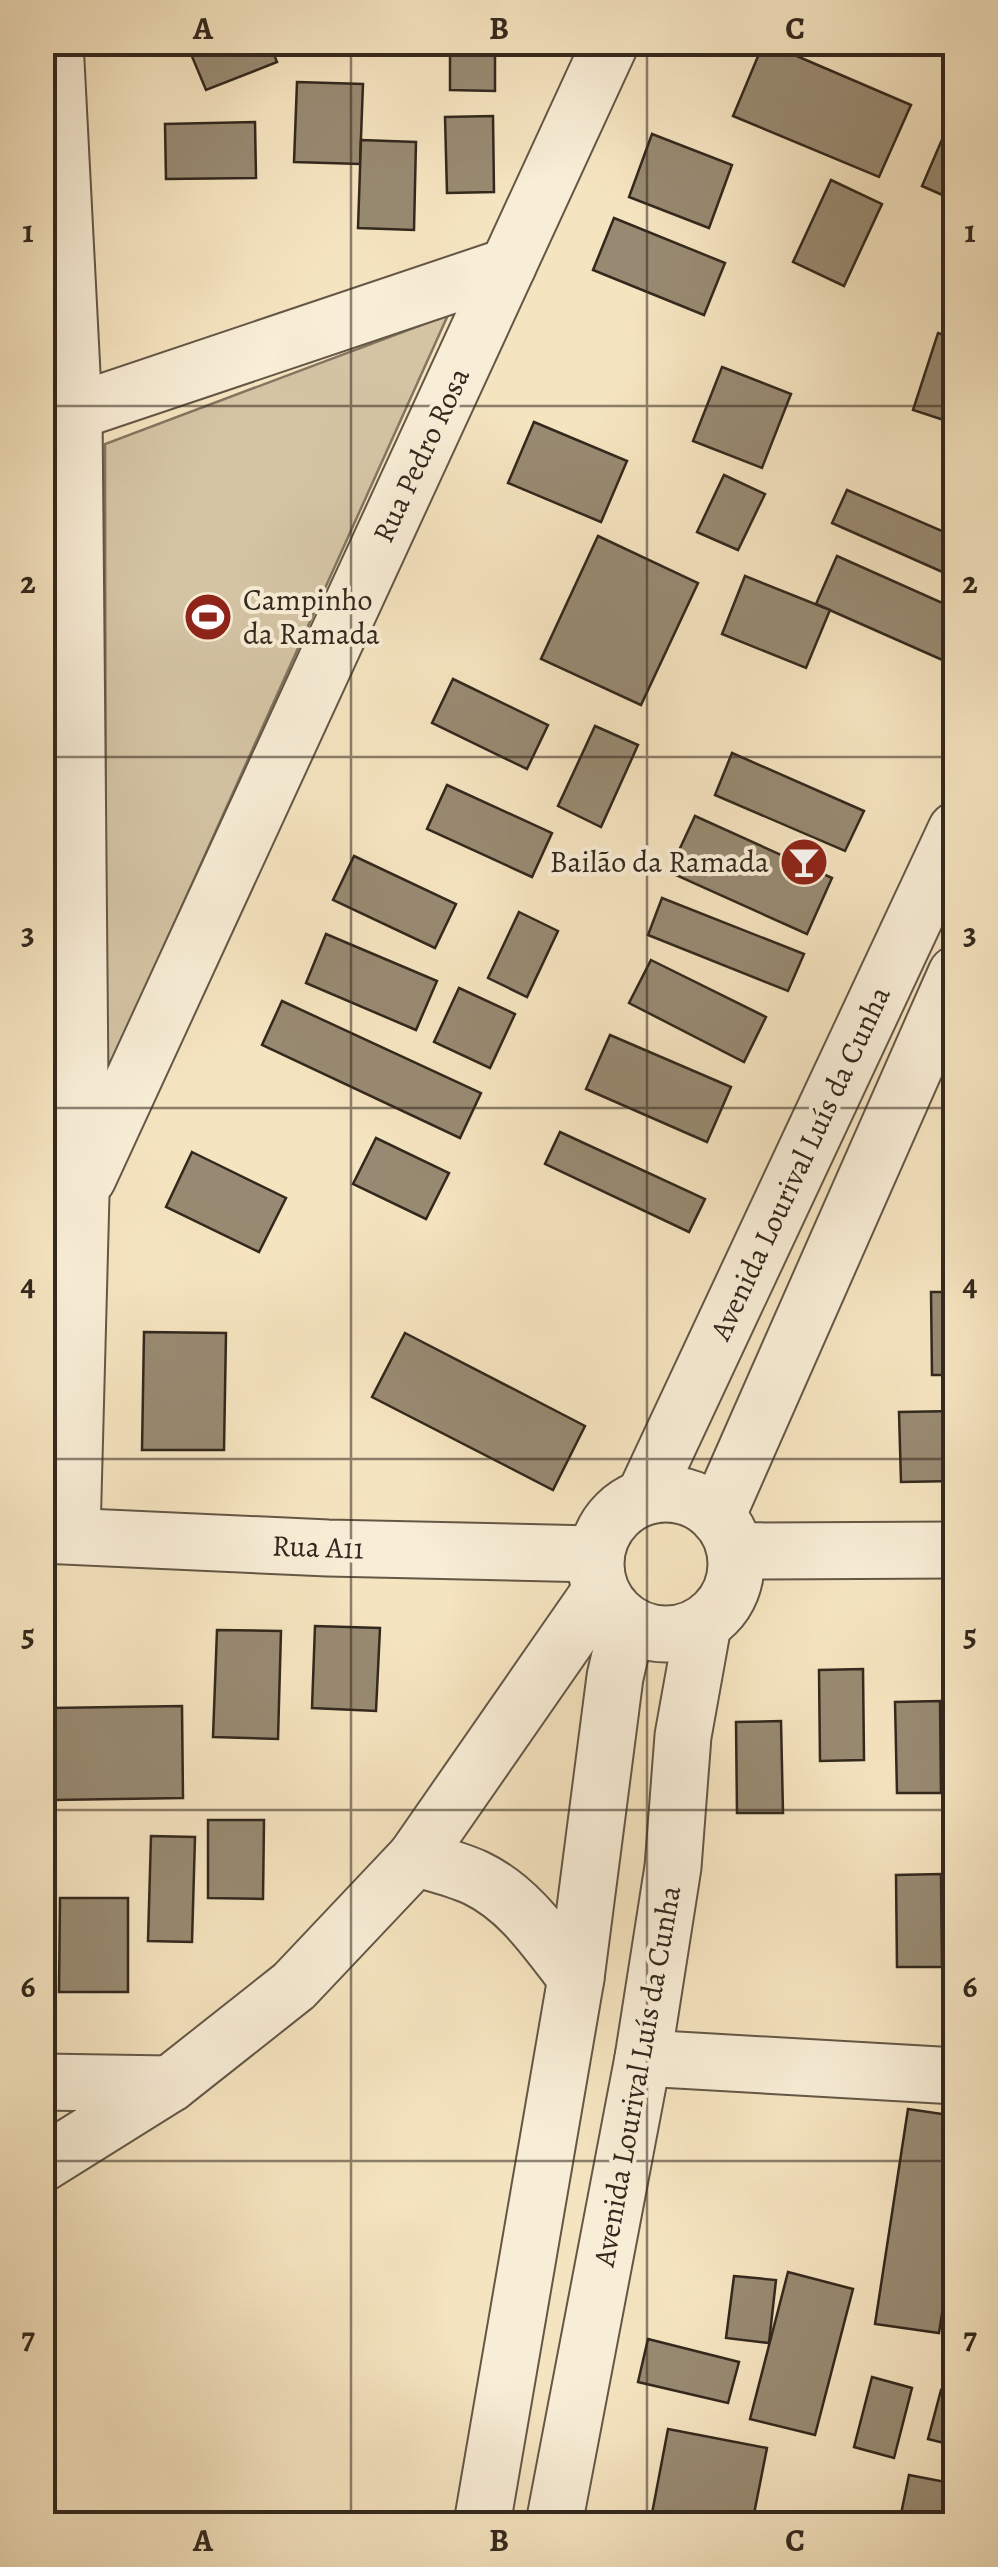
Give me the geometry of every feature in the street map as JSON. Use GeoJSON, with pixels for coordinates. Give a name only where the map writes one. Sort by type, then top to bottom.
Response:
{"type":"FeatureCollection","features":[{"type":"Feature","properties":{"kind":"street"},"geometry":{"type":"LineString","coordinates":[[55,42],[74,412],[81,1195],[57,1535]]}},
{"type":"Feature","properties":{"kind":"street","name":"Rua Pedro Rosa"},"geometry":{"type":"LineString","coordinates":[[81,1195],[610,42]]}},
{"type":"Feature","properties":{"kind":"street"},"geometry":{"type":"LineString","coordinates":[[74,412],[508,266]]}},
{"type":"Feature","properties":{"kind":"street","name":"Avenida Lourival Luís da Cunha"},"geometry":{"type":"LineString","coordinates":[[482,2524],[576,1978],[616,1677],[607,1591],[611,1518],[644,1497],[956,830]]}},
{"type":"Feature","properties":{"kind":"street","name":"Avenida Lourival Luís da Cunha"},"geometry":{"type":"LineString","coordinates":[[554,2524],[643,2058],[673,1868],[683,1736],[703,1626],[724,1606],[735,1580],[726,1533],[954,979]]}},
{"type":"Feature","properties":{"kind":"street"},"geometry":{"type":"LineString","coordinates":[[644,1497],[670,1493],[696,1500],[726,1533],[956,1550]]}},
{"type":"Feature","properties":{"kind":"street","name":"Rua A11"},"geometry":{"type":"LineString","coordinates":[[57,1535],[328,1548],[607,1591]]}},
{"type":"Feature","properties":{"kind":"street"},"geometry":{"type":"LineString","coordinates":[[42,2164],[170,2084],[294,1986],[415,1858],[607,1591],[665,1636],[703,1626]]}},
{"type":"Feature","properties":{"kind":"street"},"geometry":{"type":"LineString","coordinates":[[415,1858],[474,1877],[502,1894],[527,1915],[576,1978]]}},
{"type":"Feature","properties":{"kind":"street"},"geometry":{"type":"LineString","coordinates":[[643,2058],[956,2076]]}},
{"type":"Feature","properties":{"kind":"street"},"geometry":{"type":"LineString","coordinates":[[42,2082],[170,2084]]}},
{"type":"Feature","properties":{"kind":"shaded area"},"geometry":{"type":"Polygon","coordinates":[[[448,315],[106,1075],[105,444],[448,315]]]}},
{"type":"Feature","properties":{"kind":"building"},"geometry":{"type":"Polygon","coordinates":[[[186,42],[269,42],[277,62],[206,90],[186,42]]]}},
{"type":"Feature","properties":{"kind":"building"},"geometry":{"type":"Polygon","coordinates":[[[450,42],[495,42],[495,91],[450,90],[450,42]]]}},
{"type":"Feature","properties":{"kind":"building"},"geometry":{"type":"Polygon","coordinates":[[[764,42],[911,105],[879,177],[733,116],[764,42]]]}},
{"type":"Feature","properties":{"kind":"building"},"geometry":{"type":"Polygon","coordinates":[[[297,82],[363,84],[360,164],[294,162],[297,82]]]}},
{"type":"Feature","properties":{"kind":"building"},"geometry":{"type":"Polygon","coordinates":[[[956,107],[956,201],[922,186],[956,107]]]}},
{"type":"Feature","properties":{"kind":"building"},"geometry":{"type":"Polygon","coordinates":[[[493,116],[494,192],[447,193],[445,117],[493,116]]]}},
{"type":"Feature","properties":{"kind":"building"},"geometry":{"type":"Polygon","coordinates":[[[255,122],[256,178],[166,179],[165,124],[255,122]]]}},
{"type":"Feature","properties":{"kind":"building"},"geometry":{"type":"Polygon","coordinates":[[[652,134],[732,165],[709,228],[629,197],[652,134]]]}},
{"type":"Feature","properties":{"kind":"building"},"geometry":{"type":"Polygon","coordinates":[[[361,140],[416,142],[414,230],[358,228],[361,140]]]}},
{"type":"Feature","properties":{"kind":"building"},"geometry":{"type":"Polygon","coordinates":[[[831,180],[882,204],[844,286],[793,262],[831,180]]]}},
{"type":"Feature","properties":{"kind":"building"},"geometry":{"type":"Polygon","coordinates":[[[614,218],[725,263],[704,315],[593,270],[614,218]]]}},
{"type":"Feature","properties":{"kind":"building"},"geometry":{"type":"Polygon","coordinates":[[[938,333],[956,339],[956,424],[913,410],[938,333]]]}},
{"type":"Feature","properties":{"kind":"building"},"geometry":{"type":"Polygon","coordinates":[[[722,367],[791,394],[762,468],[693,441],[722,367]]]}},
{"type":"Feature","properties":{"kind":"building"},"geometry":{"type":"Polygon","coordinates":[[[534,422],[627,461],[601,522],[508,483],[534,422]]]}},
{"type":"Feature","properties":{"kind":"building"},"geometry":{"type":"Polygon","coordinates":[[[724,475],[765,494],[738,550],[697,532],[724,475]]]}},
{"type":"Feature","properties":{"kind":"building"},"geometry":{"type":"Polygon","coordinates":[[[847,490],[956,537],[956,578],[832,523],[847,490]]]}},
{"type":"Feature","properties":{"kind":"building"},"geometry":{"type":"Polygon","coordinates":[[[598,536],[698,583],[641,705],[541,659],[598,536]]]}},
{"type":"Feature","properties":{"kind":"building"},"geometry":{"type":"Polygon","coordinates":[[[837,556],[956,609],[956,666],[816,604],[837,556]]]}},
{"type":"Feature","properties":{"kind":"building"},"geometry":{"type":"Polygon","coordinates":[[[745,576],[830,610],[806,668],[722,634],[745,576]]]}},
{"type":"Feature","properties":{"kind":"building"},"geometry":{"type":"Polygon","coordinates":[[[453,679],[548,725],[527,769],[432,723],[453,679]]]}},
{"type":"Feature","properties":{"kind":"building"},"geometry":{"type":"Polygon","coordinates":[[[595,726],[638,745],[601,827],[558,806],[595,726]]]}},
{"type":"Feature","properties":{"kind":"building"},"geometry":{"type":"Polygon","coordinates":[[[732,753],[864,811],[845,851],[715,795],[732,753]]]}},
{"type":"Feature","properties":{"kind":"building"},"geometry":{"type":"Polygon","coordinates":[[[447,785],[552,833],[532,877],[427,829],[447,785]]]}},
{"type":"Feature","properties":{"kind":"building"},"geometry":{"type":"Polygon","coordinates":[[[695,816],[832,878],[807,934],[669,872],[695,816]]]}},
{"type":"Feature","properties":{"kind":"building"},"geometry":{"type":"Polygon","coordinates":[[[354,856],[456,904],[435,948],[333,900],[354,856]]]}},
{"type":"Feature","properties":{"kind":"building"},"geometry":{"type":"Polygon","coordinates":[[[662,898],[804,954],[788,991],[648,935],[662,898]]]}},
{"type":"Feature","properties":{"kind":"building"},"geometry":{"type":"Polygon","coordinates":[[[519,912],[558,931],[527,997],[488,978],[519,912]]]}},
{"type":"Feature","properties":{"kind":"building"},"geometry":{"type":"Polygon","coordinates":[[[326,934],[437,981],[416,1030],[306,983],[326,934]]]}},
{"type":"Feature","properties":{"kind":"building"},"geometry":{"type":"Polygon","coordinates":[[[651,960],[766,1017],[744,1062],[629,1003],[651,960]]]}},
{"type":"Feature","properties":{"kind":"building"},"geometry":{"type":"Polygon","coordinates":[[[459,988],[515,1014],[490,1068],[434,1042],[459,988]]]}},
{"type":"Feature","properties":{"kind":"building"},"geometry":{"type":"Polygon","coordinates":[[[282,1001],[481,1093],[460,1138],[262,1045],[282,1001]]]}},
{"type":"Feature","properties":{"kind":"building"},"geometry":{"type":"Polygon","coordinates":[[[610,1035],[731,1087],[707,1142],[586,1089],[610,1035]]]}},
{"type":"Feature","properties":{"kind":"building"},"geometry":{"type":"Polygon","coordinates":[[[560,1132],[705,1199],[689,1232],[545,1164],[560,1132]]]}},
{"type":"Feature","properties":{"kind":"building"},"geometry":{"type":"Polygon","coordinates":[[[376,1138],[449,1173],[426,1219],[353,1184],[376,1138]]]}},
{"type":"Feature","properties":{"kind":"building"},"geometry":{"type":"Polygon","coordinates":[[[192,1152],[286,1198],[259,1252],[166,1207],[192,1152]]]}},
{"type":"Feature","properties":{"kind":"building"},"geometry":{"type":"Polygon","coordinates":[[[931,1292],[956,1292],[956,1375],[932,1375],[931,1292]]]}},
{"type":"Feature","properties":{"kind":"building"},"geometry":{"type":"Polygon","coordinates":[[[144,1332],[226,1333],[224,1450],[142,1450],[144,1332]]]}},
{"type":"Feature","properties":{"kind":"building"},"geometry":{"type":"Polygon","coordinates":[[[405,1333],[585,1426],[553,1490],[372,1397],[405,1333]]]}},
{"type":"Feature","properties":{"kind":"building"},"geometry":{"type":"Polygon","coordinates":[[[956,1411],[956,1481],[901,1482],[899,1412],[956,1411]]]}},
{"type":"Feature","properties":{"kind":"building"},"geometry":{"type":"Polygon","coordinates":[[[315,1626],[380,1628],[376,1711],[312,1708],[315,1626]]]}},
{"type":"Feature","properties":{"kind":"building"},"geometry":{"type":"Polygon","coordinates":[[[217,1630],[281,1631],[278,1739],[213,1737],[217,1630]]]}},
{"type":"Feature","properties":{"kind":"building"},"geometry":{"type":"Polygon","coordinates":[[[863,1669],[864,1760],[820,1761],[819,1670],[863,1669]]]}},
{"type":"Feature","properties":{"kind":"building"},"geometry":{"type":"Polygon","coordinates":[[[940,1701],[941,1793],[897,1793],[895,1702],[940,1701]]]}},
{"type":"Feature","properties":{"kind":"building"},"geometry":{"type":"Polygon","coordinates":[[[182,1706],[183,1798],[53,1800],[51,1708],[182,1706]]]}},
{"type":"Feature","properties":{"kind":"building"},"geometry":{"type":"Polygon","coordinates":[[[781,1721],[783,1813],[737,1813],[736,1722],[781,1721]]]}},
{"type":"Feature","properties":{"kind":"building"},"geometry":{"type":"Polygon","coordinates":[[[208,1820],[264,1820],[263,1899],[208,1898],[208,1820]]]}},
{"type":"Feature","properties":{"kind":"building"},"geometry":{"type":"Polygon","coordinates":[[[151,1836],[195,1837],[192,1942],[148,1941],[151,1836]]]}},
{"type":"Feature","properties":{"kind":"building"},"geometry":{"type":"Polygon","coordinates":[[[941,1874],[942,1967],[897,1967],[896,1875],[941,1874]]]}},
{"type":"Feature","properties":{"kind":"building"},"geometry":{"type":"Polygon","coordinates":[[[60,1898],[128,1898],[128,1992],[59,1992],[60,1898]]]}},
{"type":"Feature","properties":{"kind":"building"},"geometry":{"type":"Polygon","coordinates":[[[908,2109],[956,2116],[956,2222],[939,2333],[875,2324],[908,2109]]]}},
{"type":"Feature","properties":{"kind":"building"},"geometry":{"type":"Polygon","coordinates":[[[788,2272],[853,2289],[815,2435],[750,2419],[788,2272]]]}},
{"type":"Feature","properties":{"kind":"building"},"geometry":{"type":"Polygon","coordinates":[[[734,2276],[776,2280],[769,2343],[726,2338],[734,2276]]]}},
{"type":"Feature","properties":{"kind":"building"},"geometry":{"type":"Polygon","coordinates":[[[648,2339],[739,2362],[728,2403],[638,2382],[648,2339]]]}},
{"type":"Feature","properties":{"kind":"building"},"geometry":{"type":"Polygon","coordinates":[[[872,2377],[912,2388],[894,2458],[854,2447],[872,2377]]]}},
{"type":"Feature","properties":{"kind":"building"},"geometry":{"type":"Polygon","coordinates":[[[941,2390],[956,2394],[956,2446],[928,2439],[941,2390]]]}},
{"type":"Feature","properties":{"kind":"building"},"geometry":{"type":"Polygon","coordinates":[[[668,2429],[767,2448],[752,2524],[650,2524],[668,2429]]]}},
{"type":"Feature","properties":{"kind":"building"},"geometry":{"type":"Polygon","coordinates":[[[909,2475],[956,2484],[956,2524],[899,2524],[909,2475]]]}},
{"type":"Feature","properties":{"kind":"place","name":"Campinho da Ramada"},"geometry":{"type":"Point","coordinates":[208,617]}},
{"type":"Feature","properties":{"kind":"place","name":"Bailão da Ramada"},"geometry":{"type":"Point","coordinates":[804,862]}}]}
